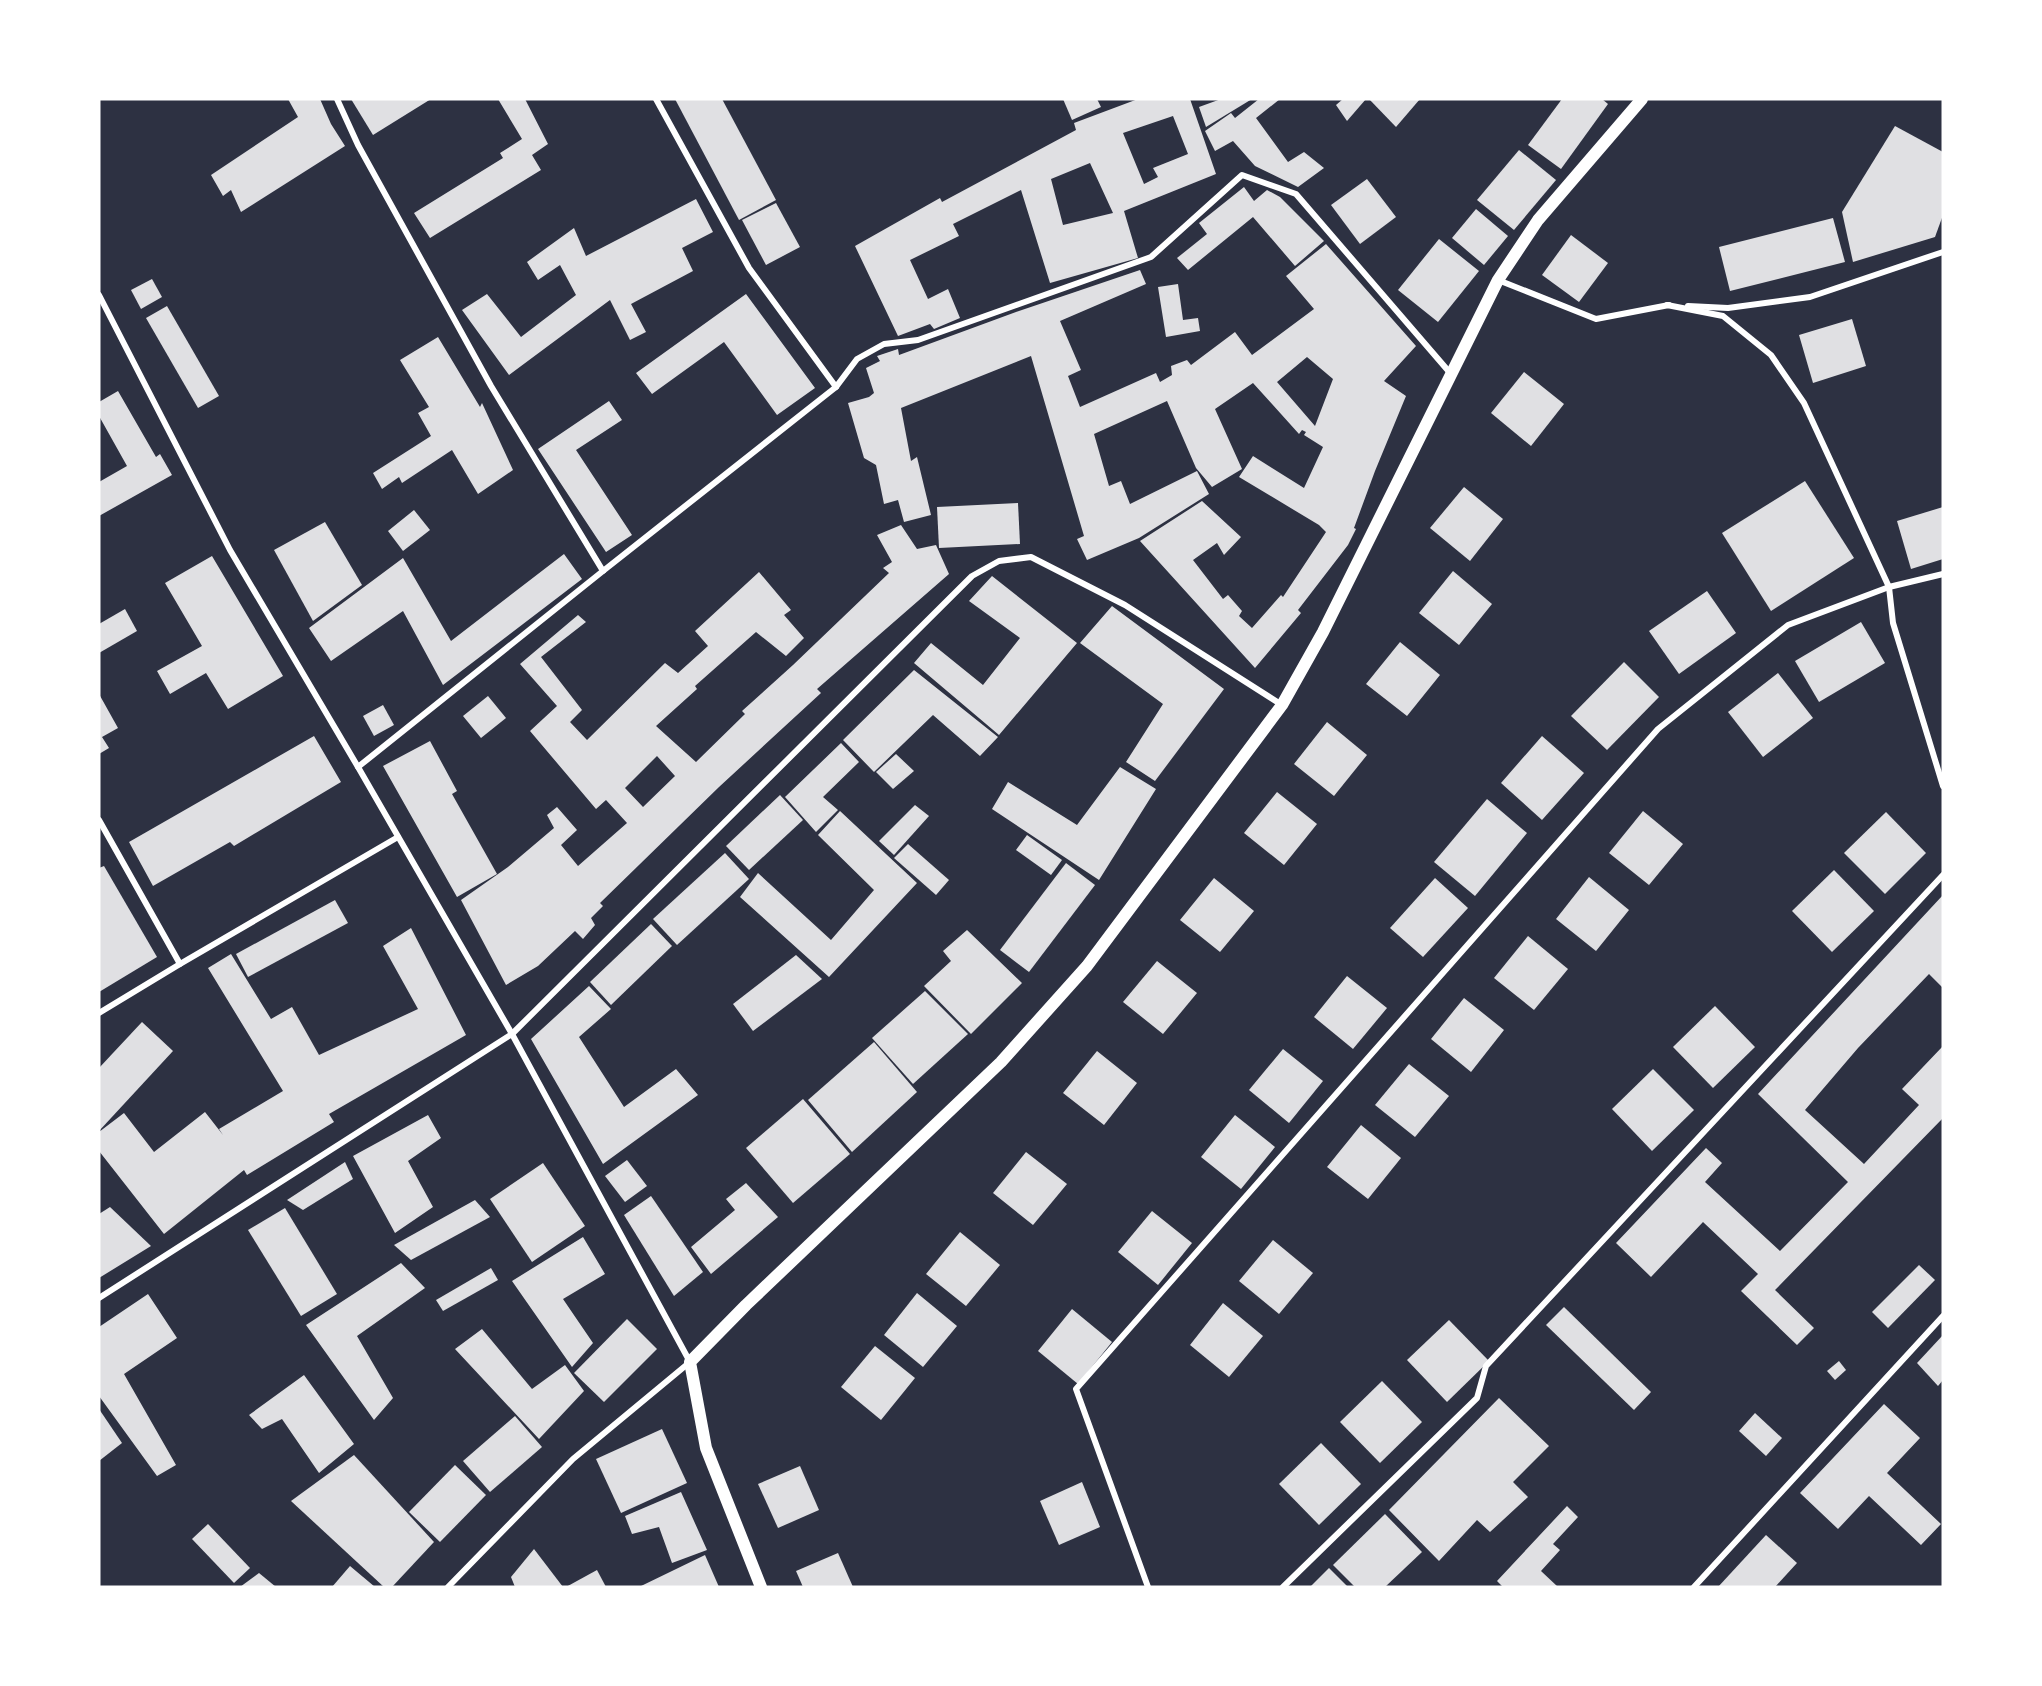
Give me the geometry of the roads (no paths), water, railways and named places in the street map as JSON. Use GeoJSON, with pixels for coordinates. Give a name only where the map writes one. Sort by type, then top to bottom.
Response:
{"type":"FeatureCollection","features":[{"type":"Feature","properties":{"kind":"main road"},"geometry":{"type":"LineString","coordinates":[[761,1587],[706,1448],[690,1362],[746,1305],[1001,1062],[1087,966],[1282,705],[1323,632],[1498,280],[1538,220],[1642,99]]}},
{"type":"Feature","properties":{"kind":"street"},"geometry":{"type":"LineString","coordinates":[[337,99],[358,145],[491,386],[603,571]]}},
{"type":"Feature","properties":{"kind":"street"},"geometry":{"type":"LineString","coordinates":[[656,99],[749,268],[836,387]]}},
{"type":"Feature","properties":{"kind":"street"},"geometry":{"type":"LineString","coordinates":[[358,767],[836,387],[857,360],[884,344],[918,340],[1151,257],[1242,175],[1296,194],[1451,374]]}},
{"type":"Feature","properties":{"kind":"street"},"geometry":{"type":"LineString","coordinates":[[1498,280],[1596,319],[1666,305],[1728,308],[1810,297],[1943,252]]}},
{"type":"Feature","properties":{"kind":"street"},"geometry":{"type":"LineString","coordinates":[[99,296],[230,550],[512,1034],[690,1362],[573,1459],[448,1587]]}},
{"type":"Feature","properties":{"kind":"street"},"geometry":{"type":"LineString","coordinates":[[1666,305],[1724,316],[1772,356],[1804,402],[1889,587],[1893,623],[1943,786]]}},
{"type":"Feature","properties":{"kind":"street"},"geometry":{"type":"LineString","coordinates":[[99,1298],[512,1034],[972,576],[999,561],[1031,557],[1125,605],[1282,705]]}},
{"type":"Feature","properties":{"kind":"street"},"geometry":{"type":"LineString","coordinates":[[1148,1587],[1076,1389],[1658,729],[1788,625],[1889,587],[1943,574]]}},
{"type":"Feature","properties":{"kind":"street"},"geometry":{"type":"LineString","coordinates":[[99,819],[180,964]]}},
{"type":"Feature","properties":{"kind":"street"},"geometry":{"type":"LineString","coordinates":[[99,1013],[398,837]]}},
{"type":"Feature","properties":{"kind":"street"},"geometry":{"type":"LineString","coordinates":[[1283,1587],[1477,1398],[1486,1366],[1943,875]]}},
{"type":"Feature","properties":{"kind":"street"},"geometry":{"type":"LineString","coordinates":[[1694,1587],[1943,1316]]}}]}
